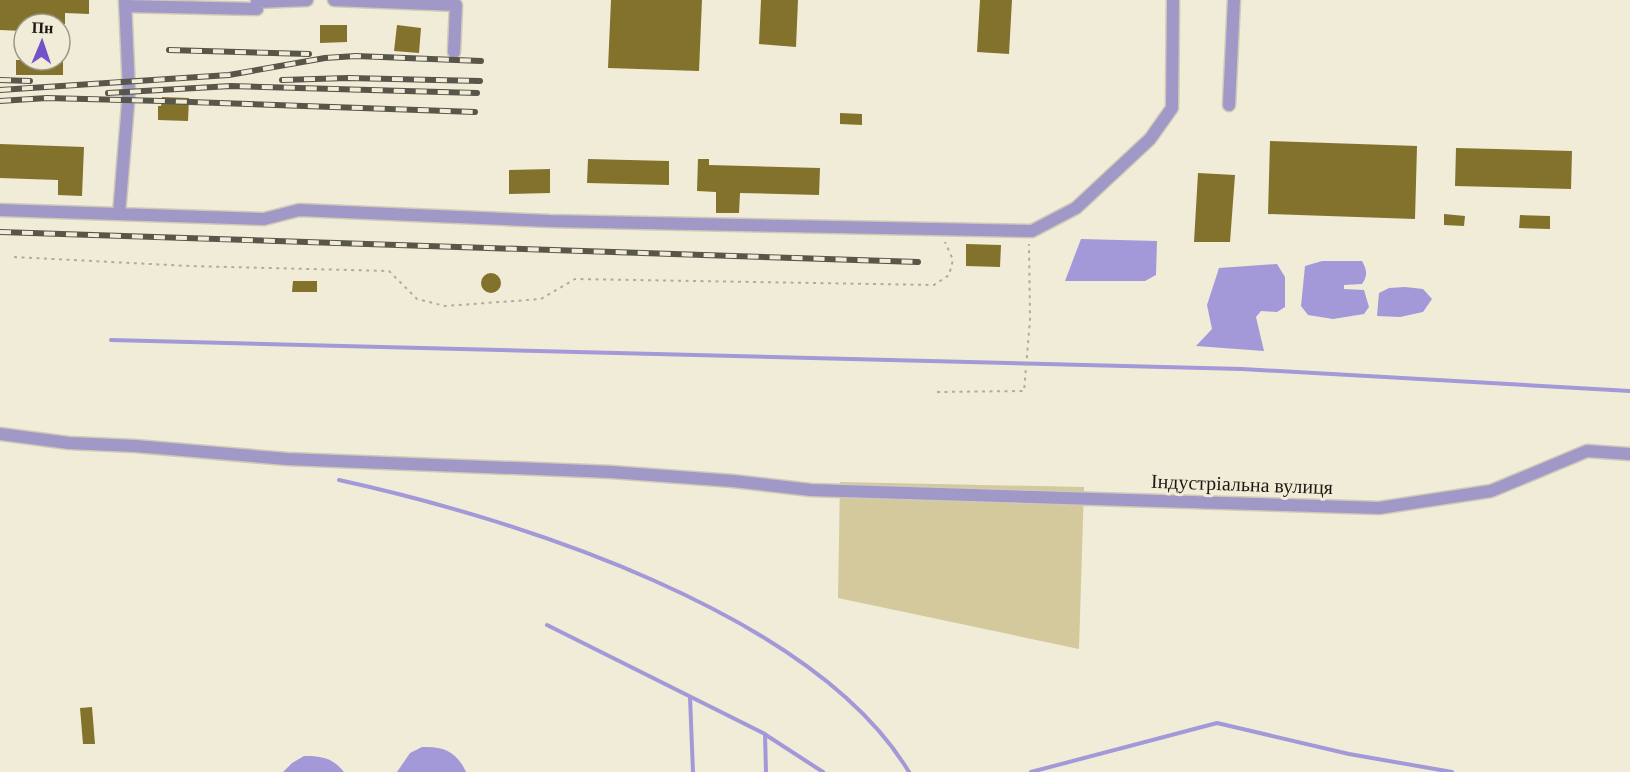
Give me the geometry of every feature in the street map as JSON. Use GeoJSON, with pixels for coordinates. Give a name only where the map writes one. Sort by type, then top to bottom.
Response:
{"type":"FeatureCollection","features":[{"type":"Feature","properties":{"kind":"street"},"geometry":{"type":"LineString","coordinates":[[119,214],[129,91],[125,3],[257,9],[257,1],[307,0]]}},
{"type":"Feature","properties":{"kind":"street"},"geometry":{"type":"LineString","coordinates":[[334,0],[456,5],[454,52]]}},
{"type":"Feature","properties":{"kind":"street"},"geometry":{"type":"LineString","coordinates":[[0,210],[264,219],[299,210],[550,221],[940,231],[1032,231],[1076,208],[1150,139],[1172,108],[1173,0]]}},
{"type":"Feature","properties":{"kind":"street"},"geometry":{"type":"LineString","coordinates":[[1229,105],[1234,0]]}},
{"type":"Feature","properties":{"kind":"street","name":"Індустріальна вулиця"},"geometry":{"type":"LineString","coordinates":[[0,434],[69,443],[332,462],[457,464],[611,472],[843,491],[1379,508],[1491,491],[1587,451],[1630,454]]}},
{"type":"Feature","properties":{"kind":"path"},"geometry":{"type":"LineString","coordinates":[[14,257],[189,266],[389,271],[417,300],[445,306],[541,299],[575,279],[934,285],[949,275],[953,260],[940,231]]}},
{"type":"Feature","properties":{"kind":"path"},"geometry":{"type":"LineString","coordinates":[[937,392],[1024,392],[1030,320],[1029,240],[1032,231]]}},
{"type":"Feature","properties":{"kind":"shaded area"},"geometry":{"type":"Polygon","coordinates":[[[1081,239],[1157,241],[1156,275],[1145,281],[1065,281],[1081,239]]]}},
{"type":"Feature","properties":{"kind":"shaded area"},"geometry":{"type":"Polygon","coordinates":[[[1322,261],[1362,261],[1366,272],[1362,284],[1344,285],[1344,289],[1364,290],[1369,307],[1364,314],[1333,319],[1308,315],[1301,306],[1305,266],[1322,261]]]}},
{"type":"Feature","properties":{"kind":"shaded area"},"geometry":{"type":"Polygon","coordinates":[[[1277,264],[1285,277],[1285,307],[1277,312],[1261,311],[1256,317],[1264,351],[1196,346],[1212,329],[1207,305],[1219,268],[1277,264]]]}},
{"type":"Feature","properties":{"kind":"shaded area"},"geometry":{"type":"Polygon","coordinates":[[[1389,288],[1423,289],[1432,299],[1423,312],[1400,317],[1377,316],[1379,293],[1389,288]]]}},
{"type":"Feature","properties":{"kind":"shaded area"},"geometry":{"type":"Polygon","coordinates":[[[840,482],[1084,487],[1079,649],[838,598],[840,482]]]}},
{"type":"Feature","properties":{"kind":"shaded area"},"geometry":{"type":"Polygon","coordinates":[[[422,747],[443,749],[449,752],[454,755],[466,772],[397,772],[410,753],[422,747]]]}},
{"type":"Feature","properties":{"kind":"shaded area"},"geometry":{"type":"Polygon","coordinates":[[[304,756],[327,759],[344,772],[283,772],[304,756]]]}},
{"type":"Feature","properties":{"kind":"building"},"geometry":{"type":"Polygon","coordinates":[[[0,0],[89,0],[89,14],[12,12],[12,30],[0,30],[0,0]]]}},
{"type":"Feature","properties":{"kind":"building"},"geometry":{"type":"Polygon","coordinates":[[[611,0],[702,0],[699,71],[608,68],[611,0]]]}},
{"type":"Feature","properties":{"kind":"building"},"geometry":{"type":"Polygon","coordinates":[[[761,0],[798,0],[796,47],[759,44],[761,0]]]}},
{"type":"Feature","properties":{"kind":"building"},"geometry":{"type":"Polygon","coordinates":[[[980,0],[1012,0],[1009,54],[977,52],[980,0]]]}},
{"type":"Feature","properties":{"kind":"building"},"geometry":{"type":"Polygon","coordinates":[[[320,25],[347,25],[347,42],[320,43],[320,25]]]}},
{"type":"Feature","properties":{"kind":"building"},"geometry":{"type":"Polygon","coordinates":[[[397,25],[421,28],[419,53],[394,51],[397,25]]]}},
{"type":"Feature","properties":{"kind":"building"},"geometry":{"type":"Polygon","coordinates":[[[16,72],[63,72],[63,75],[16,75],[16,72]]]}},
{"type":"Feature","properties":{"kind":"building"},"geometry":{"type":"Polygon","coordinates":[[[162,97],[189,98],[188,121],[158,120],[158,106],[161,106],[162,97]]]}},
{"type":"Feature","properties":{"kind":"building"},"geometry":{"type":"Polygon","coordinates":[[[840,113],[862,114],[862,125],[840,124],[840,113]]]}},
{"type":"Feature","properties":{"kind":"building"},"geometry":{"type":"Polygon","coordinates":[[[1270,141],[1417,146],[1415,219],[1268,214],[1270,141]]]}},
{"type":"Feature","properties":{"kind":"building"},"geometry":{"type":"Polygon","coordinates":[[[0,144],[84,147],[82,196],[58,195],[58,180],[0,178],[0,144]]]}},
{"type":"Feature","properties":{"kind":"building"},"geometry":{"type":"Polygon","coordinates":[[[1456,148],[1572,151],[1571,189],[1455,186],[1456,148]]]}},
{"type":"Feature","properties":{"kind":"building"},"geometry":{"type":"Polygon","coordinates":[[[588,159],[669,161],[669,185],[587,183],[588,159]]]}},
{"type":"Feature","properties":{"kind":"building"},"geometry":{"type":"Polygon","coordinates":[[[698,159],[709,159],[709,165],[820,168],[819,195],[740,193],[739,213],[716,213],[716,192],[697,191],[698,159]]]}},
{"type":"Feature","properties":{"kind":"building"},"geometry":{"type":"Polygon","coordinates":[[[550,169],[550,193],[509,194],[509,170],[550,169]]]}},
{"type":"Feature","properties":{"kind":"building"},"geometry":{"type":"Polygon","coordinates":[[[1198,173],[1235,175],[1230,242],[1194,242],[1198,173]]]}},
{"type":"Feature","properties":{"kind":"building"},"geometry":{"type":"Polygon","coordinates":[[[1444,214],[1465,216],[1464,226],[1444,225],[1444,214]]]}},
{"type":"Feature","properties":{"kind":"building"},"geometry":{"type":"Polygon","coordinates":[[[1520,215],[1550,216],[1550,229],[1519,228],[1520,215]]]}},
{"type":"Feature","properties":{"kind":"building"},"geometry":{"type":"Polygon","coordinates":[[[966,244],[1001,245],[1000,267],[966,266],[966,244]]]}},
{"type":"Feature","properties":{"kind":"building"},"geometry":{"type":"Polygon","coordinates":[[[491,273],[498,276],[501,283],[498,290],[491,293],[484,290],[481,283],[484,276],[491,273]]]}},
{"type":"Feature","properties":{"kind":"building"},"geometry":{"type":"Polygon","coordinates":[[[293,281],[317,281],[317,292],[292,292],[293,281]]]}},
{"type":"Feature","properties":{"kind":"building"},"geometry":{"type":"Polygon","coordinates":[[[92,707],[95,744],[83,744],[80,708],[92,707]]]}},
{"type":"Feature","properties":{"kind":"waterway"},"geometry":{"type":"LineString","coordinates":[[111,340],[1242,369],[1630,391]]}},
{"type":"Feature","properties":{"kind":"waterway"},"geometry":{"type":"LineString","coordinates":[[339,480],[488,519],[571,547],[653,580],[732,619],[804,664],[864,715],[909,772]]}},
{"type":"Feature","properties":{"kind":"waterway"},"geometry":{"type":"LineString","coordinates":[[547,625],[765,734],[766,772]]}},
{"type":"Feature","properties":{"kind":"waterway"},"geometry":{"type":"LineString","coordinates":[[690,697],[693,772]]}},
{"type":"Feature","properties":{"kind":"waterway"},"geometry":{"type":"LineString","coordinates":[[1031,772],[1217,723],[1349,754],[1452,772]]}},
{"type":"Feature","properties":{"kind":"waterway"},"geometry":{"type":"LineString","coordinates":[[766,735],[823,772]]}},
{"type":"Feature","properties":{"kind":"railway"},"geometry":{"type":"LineString","coordinates":[[169,50],[309,54]]}},
{"type":"Feature","properties":{"kind":"railway"},"geometry":{"type":"LineString","coordinates":[[0,90],[229,75],[325,58],[356,56],[481,61]]}},
{"type":"Feature","properties":{"kind":"railway"},"geometry":{"type":"LineString","coordinates":[[282,80],[348,78],[480,81]]}},
{"type":"Feature","properties":{"kind":"railway"},"geometry":{"type":"LineString","coordinates":[[0,80],[30,81]]}},
{"type":"Feature","properties":{"kind":"railway"},"geometry":{"type":"LineString","coordinates":[[108,93],[231,86],[477,93]]}},
{"type":"Feature","properties":{"kind":"railway"},"geometry":{"type":"LineString","coordinates":[[0,101],[47,98],[475,112]]}},
{"type":"Feature","properties":{"kind":"railway"},"geometry":{"type":"LineString","coordinates":[[0,232],[918,262]]}}]}
